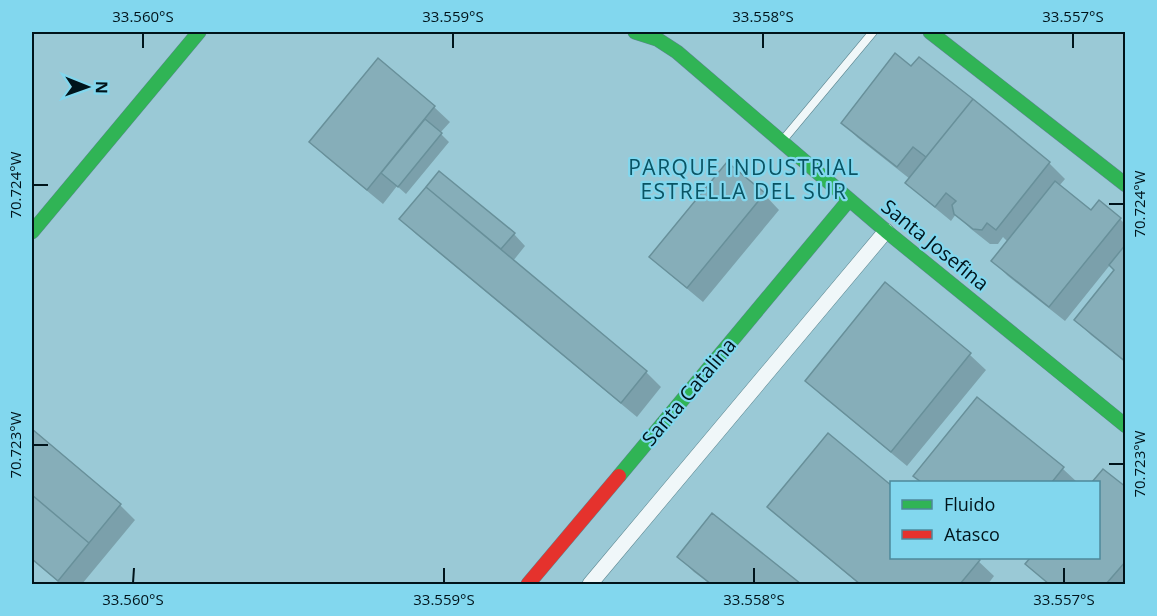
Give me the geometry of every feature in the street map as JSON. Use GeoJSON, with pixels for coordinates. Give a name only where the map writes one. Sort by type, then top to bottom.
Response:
{"type":"FeatureCollection","features":[{"type":"Feature","properties":{"kind":"street"},"geometry":{"type":"LineString","coordinates":[[32,232],[199,32]]}},
{"type":"Feature","properties":{"kind":"street","name":"Santa Josefina"},"geometry":{"type":"LineString","coordinates":[[635,32],[668,45],[886,231],[1125,426]]}},
{"type":"Feature","properties":{"kind":"street"},"geometry":{"type":"LineString","coordinates":[[930,32],[1125,185]]}},
{"type":"Feature","properties":{"kind":"street","name":"Santa Catalina"},"geometry":{"type":"LineString","coordinates":[[528,585],[849,200]]}},
{"type":"Feature","properties":{"kind":"street"},"geometry":{"type":"LineString","coordinates":[[590,585],[886,231]]}},
{"type":"Feature","properties":{"kind":"lane"},"geometry":{"type":"LineString","coordinates":[[782,141],[873,32]]}},
{"type":"Feature","properties":{"kind":"building"},"geometry":{"type":"Polygon","coordinates":[[[895,53],[911,66],[919,57],[973,99],[926,157],[913,147],[897,167],[841,123],[895,53]]]}},
{"type":"Feature","properties":{"kind":"building"},"geometry":{"type":"Polygon","coordinates":[[[378,58],[435,106],[367,190],[309,142],[378,58]]]}},
{"type":"Feature","properties":{"kind":"building"},"geometry":{"type":"Polygon","coordinates":[[[973,99],[1050,162],[996,230],[987,223],[982,230],[973,229],[954,214],[952,205],[956,201],[946,193],[935,207],[905,183],[973,99]]]}},
{"type":"Feature","properties":{"kind":"building"},"geometry":{"type":"Polygon","coordinates":[[[425,119],[442,133],[398,187],[381,173],[425,119]]]}},
{"type":"Feature","properties":{"kind":"building"},"geometry":{"type":"Polygon","coordinates":[[[727,162],[765,193],[687,288],[649,257],[727,162]]]}},
{"type":"Feature","properties":{"kind":"building"},"geometry":{"type":"Polygon","coordinates":[[[439,171],[515,233],[501,249],[426,187],[439,171]]]}},
{"type":"Feature","properties":{"kind":"building"},"geometry":{"type":"Polygon","coordinates":[[[1055,181],[1091,210],[1099,200],[1121,218],[1049,307],[991,261],[1055,181]]]}},
{"type":"Feature","properties":{"kind":"building"},"geometry":{"type":"Polygon","coordinates":[[[426,187],[647,371],[621,403],[399,219],[426,187]]]}},
{"type":"Feature","properties":{"kind":"building"},"geometry":{"type":"Polygon","coordinates":[[[1126,244],[1126,362],[1074,320],[1114,270],[1109,265],[1126,244]]]}},
{"type":"Feature","properties":{"kind":"building"},"geometry":{"type":"Polygon","coordinates":[[[885,282],[971,353],[891,452],[805,381],[885,282]]]}},
{"type":"Feature","properties":{"kind":"building"},"geometry":{"type":"Polygon","coordinates":[[[977,397],[1064,467],[1053,481],[920,481],[913,476],[977,397]]]}},
{"type":"Feature","properties":{"kind":"building"},"geometry":{"type":"Polygon","coordinates":[[[32,429],[121,504],[89,543],[32,495],[32,429]]]}},
{"type":"Feature","properties":{"kind":"building"},"geometry":{"type":"Polygon","coordinates":[[[828,433],[890,484],[890,559],[980,560],[960,584],[860,584],[767,507],[828,433]]]}},
{"type":"Feature","properties":{"kind":"building"},"geometry":{"type":"Polygon","coordinates":[[[1103,469],[1126,487],[1126,561],[1106,584],[1049,584],[1025,564],[1029,559],[1100,559],[1100,481],[1093,481],[1103,469]]]}},
{"type":"Feature","properties":{"kind":"building"},"geometry":{"type":"Polygon","coordinates":[[[32,495],[89,543],[58,581],[32,559],[32,495]]]}},
{"type":"Feature","properties":{"kind":"building"},"geometry":{"type":"Polygon","coordinates":[[[712,513],[801,584],[711,584],[677,557],[712,513]]]}},
{"type":"Feature","properties":{"kind":"traffic: fast"},"geometry":{"type":"LineString","coordinates":[[32,232],[199,32]]}},
{"type":"Feature","properties":{"kind":"traffic: fast"},"geometry":{"type":"LineString","coordinates":[[635,32],[657,39],[677,52],[886,231],[1126,426]]}},
{"type":"Feature","properties":{"kind":"traffic: fast"},"geometry":{"type":"LineString","coordinates":[[930,32],[1126,185]]}},
{"type":"Feature","properties":{"kind":"traffic: fast"},"geometry":{"type":"LineString","coordinates":[[619,476],[849,200]]}},
{"type":"Feature","properties":{"kind":"traffic: jam"},"geometry":{"type":"LineString","coordinates":[[528,584],[619,476]]}},
{"type":"Feature","properties":{"kind":"district","name":"PARQUE INDUSTRIAL ESTRELLA DEL SUR"},"geometry":{"type":"Point","coordinates":[744,180]}}]}
